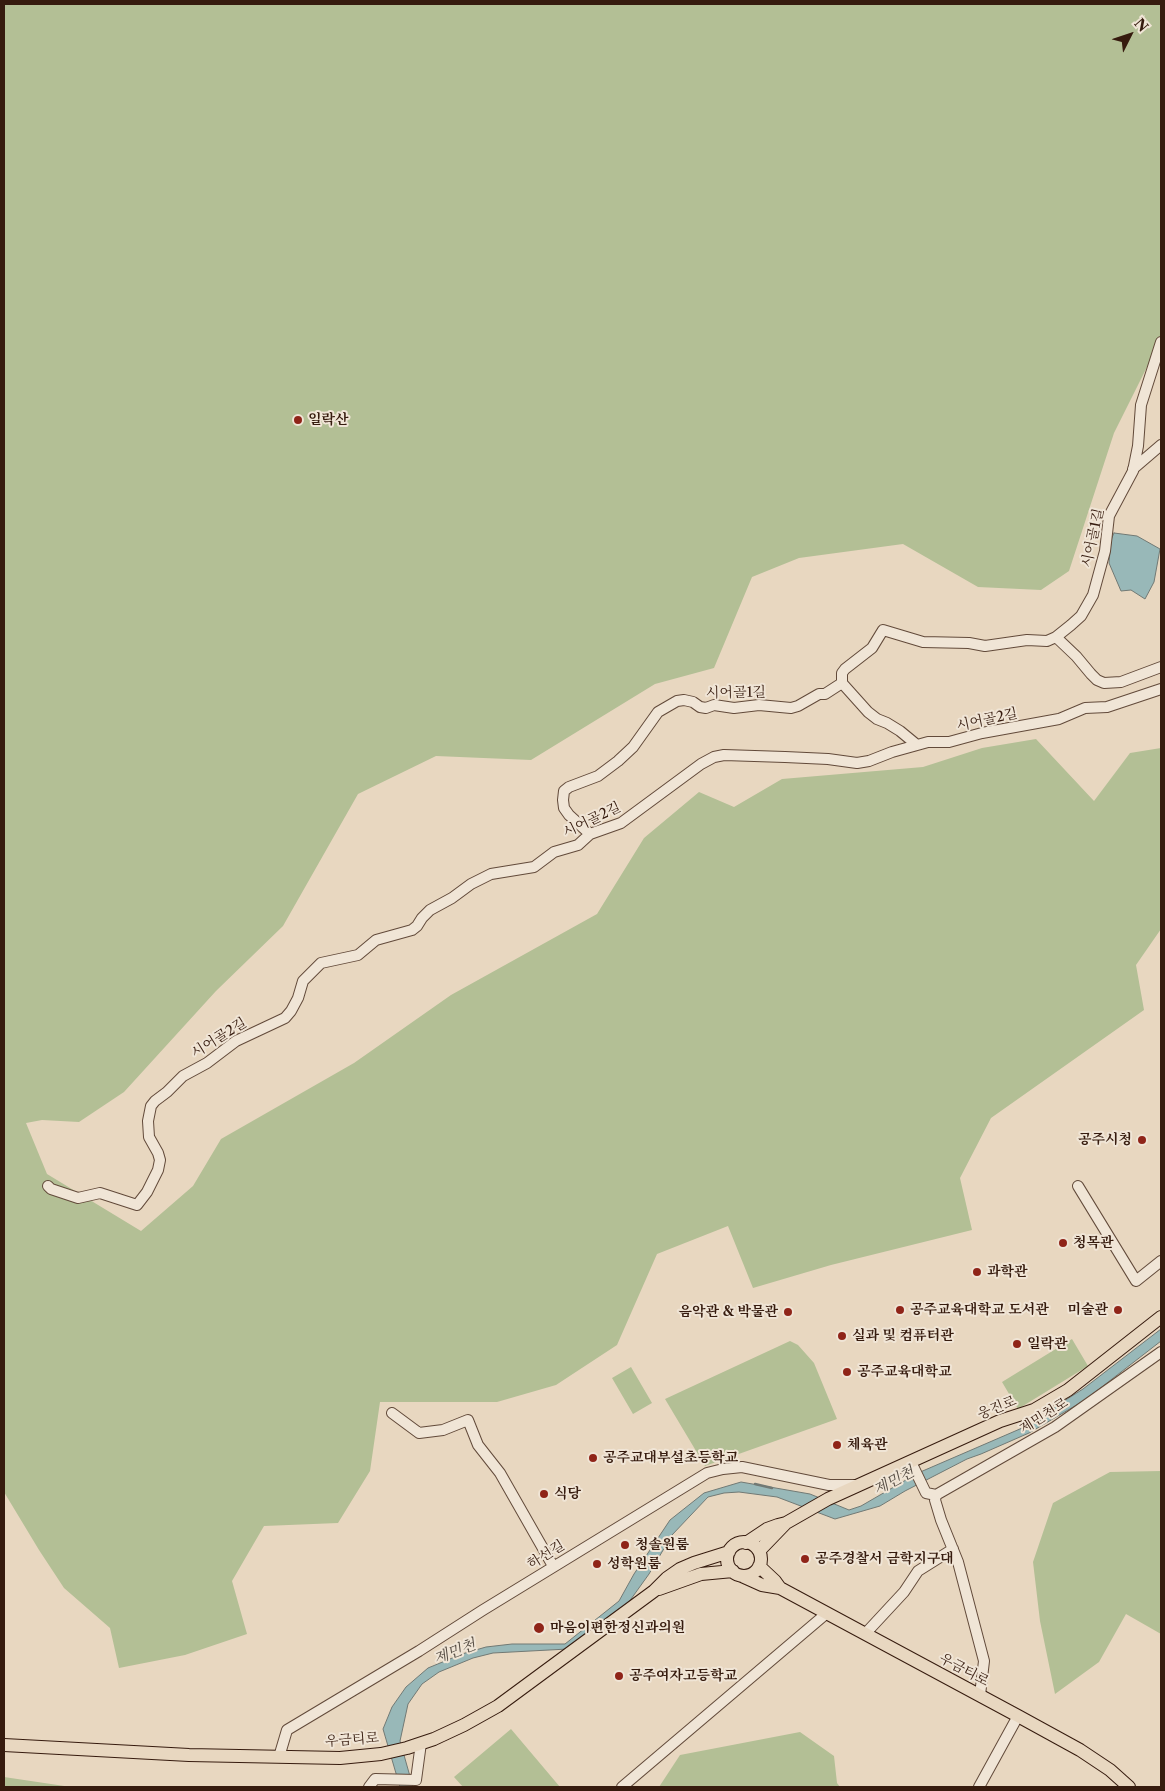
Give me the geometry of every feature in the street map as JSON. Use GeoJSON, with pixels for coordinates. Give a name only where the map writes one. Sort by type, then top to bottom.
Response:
{"type":"FeatureCollection","features":[{"type":"Feature","properties":{"kind":"main road","name":"웅진로"},"geometry":{"type":"LineString","coordinates":[[786,1523],[828,1499],[1000,1421],[1034,1410],[1068,1390],[1161,1316]]}},
{"type":"Feature","properties":{"kind":"main road"},"geometry":{"type":"LineString","coordinates":[[746,1543],[767,1529],[786,1523]]}},
{"type":"Feature","properties":{"kind":"main road"},"geometry":{"type":"LineString","coordinates":[[759,1551],[786,1523]]}},
{"type":"Feature","properties":{"kind":"main road"},"geometry":{"type":"LineString","coordinates":[[736,1544],[751,1544],[759,1551],[760,1566],[752,1574],[738,1573],[728,1562],[729,1552],[736,1544]]}},
{"type":"Feature","properties":{"kind":"main road","name":"우금티로"},"geometry":{"type":"LineString","coordinates":[[4,1745],[189,1755],[340,1758],[381,1754],[407,1748],[464,1726],[498,1706],[654,1591],[667,1578],[680,1569],[729,1552]]}},
{"type":"Feature","properties":{"kind":"main road","name":"우금티로"},"geometry":{"type":"LineString","coordinates":[[760,1566],[780,1588]]}},
{"type":"Feature","properties":{"kind":"main road","name":"우금티로"},"geometry":{"type":"LineString","coordinates":[[654,1591],[701,1574],[738,1573],[762,1585],[780,1588],[1080,1750],[1110,1770],[1128,1787]]}},
{"type":"Feature","properties":{"kind":"street","name":"시어골1길"},"geometry":{"type":"LineString","coordinates":[[1056,637],[1081,616],[1093,595],[1105,551],[1109,516],[1133,469],[1138,446],[1141,405],[1161,342]]}},
{"type":"Feature","properties":{"kind":"street"},"geometry":{"type":"LineString","coordinates":[[1133,469],[1161,445]]}},
{"type":"Feature","properties":{"kind":"street"},"geometry":{"type":"LineString","coordinates":[[917,745],[900,731],[868,712],[842,683],[842,673],[845,668],[872,648],[882,630],[923,642],[985,646],[1028,640],[1047,641],[1056,637],[1097,680],[1104,683],[1121,682],[1161,667]]}},
{"type":"Feature","properties":{"kind":"street","name":"시어골1길"},"geometry":{"type":"LineString","coordinates":[[590,834],[564,808],[564,791],[569,787],[598,776],[618,762],[633,747],[658,712],[668,705],[684,700],[706,708],[714,705],[734,708],[760,705],[791,708],[809,701],[819,694],[826,694],[842,683]]}},
{"type":"Feature","properties":{"kind":"street","name":"시어골2길"},"geometry":{"type":"LineString","coordinates":[[48,1186],[51,1190],[78,1198],[100,1193],[137,1205],[154,1181],[160,1160],[158,1152],[148,1137],[151,1106],[182,1076],[207,1063],[236,1041],[285,1018],[292,1011],[303,980],[322,962],[358,955],[376,940],[412,930],[430,910],[452,898],[471,884],[492,874],[534,867],[554,852],[578,845],[590,834],[621,823],[633,816],[684,775],[714,757],[724,755],[785,757],[828,759],[857,763],[870,761],[892,752],[928,742],[949,742],[982,733],[1059,719],[1085,708],[1106,707],[1161,689]]}},
{"type":"Feature","properties":{"kind":"street"},"geometry":{"type":"LineString","coordinates":[[1078,1186],[1136,1281],[1161,1261]]}},
{"type":"Feature","properties":{"kind":"street","name":"제민천로"},"geometry":{"type":"LineString","coordinates":[[931,1494],[1055,1427],[1161,1352]]}},
{"type":"Feature","properties":{"kind":"street"},"geometry":{"type":"LineString","coordinates":[[392,1413],[419,1434],[443,1430],[468,1420],[478,1445],[500,1473],[553,1566]]}},
{"type":"Feature","properties":{"kind":"street"},"geometry":{"type":"LineString","coordinates":[[911,1462],[916,1474],[935,1500],[958,1562],[984,1661],[980,1695]]}},
{"type":"Feature","properties":{"kind":"street","name":"하선길"},"geometry":{"type":"LineString","coordinates":[[279,1757],[286,1730],[419,1651],[700,1471],[742,1466],[829,1485],[864,1484]]}},
{"type":"Feature","properties":{"kind":"street"},"geometry":{"type":"LineString","coordinates":[[865,1634],[904,1592],[918,1571],[953,1549]]}},
{"type":"Feature","properties":{"kind":"street"},"geometry":{"type":"LineString","coordinates":[[622,1787],[827,1613]]}},
{"type":"Feature","properties":{"kind":"street"},"geometry":{"type":"LineString","coordinates":[[978,1787],[1018,1716]]}},
{"type":"Feature","properties":{"kind":"street"},"geometry":{"type":"LineString","coordinates":[[369,1787],[375,1779],[416,1780],[421,1743]]}},
{"type":"Feature","properties":{"kind":"green space"},"geometry":{"type":"Polygon","coordinates":[[[4,4],[1161,4],[1161,339],[1114,433],[1069,571],[1041,590],[978,587],[903,544],[799,558],[752,577],[714,668],[655,684],[531,760],[436,756],[358,794],[283,926],[216,991],[124,1092],[79,1122],[42,1120],[26,1123],[47,1174],[141,1231],[193,1186],[221,1139],[354,1063],[451,995],[597,914],[644,838],[699,792],[734,807],[782,779],[923,767],[982,748],[1036,739],[1094,801],[1130,753],[1161,748],[1161,929],[1136,965],[1144,1010],[991,1118],[960,1178],[972,1230],[831,1265],[753,1288],[728,1226],[657,1254],[617,1345],[556,1385],[497,1402],[380,1402],[370,1471],[338,1523],[264,1526],[232,1581],[247,1634],[185,1655],[119,1668],[110,1628],[64,1588],[4,1492],[4,4]]]}},
{"type":"Feature","properties":{"kind":"green space"},"geometry":{"type":"Polygon","coordinates":[[[1072,1339],[1088,1366],[1018,1409],[1002,1382],[1072,1339]]]}},
{"type":"Feature","properties":{"kind":"green space"},"geometry":{"type":"Polygon","coordinates":[[[790,1341],[798,1345],[814,1363],[837,1419],[705,1466],[665,1399],[790,1341]]]}},
{"type":"Feature","properties":{"kind":"green space"},"geometry":{"type":"Polygon","coordinates":[[[631,1367],[652,1403],[633,1414],[612,1378],[631,1367]]]}},
{"type":"Feature","properties":{"kind":"green space"},"geometry":{"type":"Polygon","coordinates":[[[1161,1471],[1161,1634],[1126,1614],[1099,1662],[1055,1694],[1040,1621],[1033,1562],[1053,1503],[1110,1472],[1161,1471]]]}},
{"type":"Feature","properties":{"kind":"green space"},"geometry":{"type":"Polygon","coordinates":[[[511,1729],[560,1787],[463,1787],[454,1777],[511,1729]]]}},
{"type":"Feature","properties":{"kind":"green space"},"geometry":{"type":"Polygon","coordinates":[[[800,1732],[834,1756],[837,1783],[840,1787],[659,1787],[680,1755],[800,1732]]]}},
{"type":"Feature","properties":{"kind":"green space"},"geometry":{"type":"Polygon","coordinates":[[[4,1777],[71,1787],[4,1787],[4,1777]]]}},
{"type":"Feature","properties":{"kind":"water"},"geometry":{"type":"Polygon","coordinates":[[[1114,533],[1137,536],[1160,549],[1154,582],[1145,599],[1131,590],[1121,591],[1109,563],[1111,540],[1114,533]]]}},
{"type":"Feature","properties":{"kind":"water","name":"제민천"},"geometry":{"type":"Polygon","coordinates":[[[1161,1329],[1161,1341],[1085,1400],[1029,1433],[967,1459],[880,1506],[835,1519],[777,1497],[739,1492],[708,1497],[672,1535],[649,1574],[626,1606],[568,1649],[493,1653],[473,1658],[439,1672],[422,1684],[408,1704],[400,1741],[413,1787],[400,1787],[383,1729],[392,1707],[406,1687],[428,1668],[462,1654],[486,1647],[512,1644],[565,1644],[619,1601],[634,1574],[670,1520],[704,1493],[741,1482],[810,1494],[849,1510],[861,1506],[918,1473],[1043,1419],[1056,1406],[1083,1389],[1161,1329]]]}},
{"type":"Feature","properties":{"kind":"waterway","name":"제민천"},"geometry":{"type":"LineString","coordinates":[[755,1484],[772,1488]]}},
{"type":"Feature","properties":{"kind":"place","name":"일락산"},"geometry":{"type":"Point","coordinates":[298,420]}},
{"type":"Feature","properties":{"kind":"place","name":"공주시청"},"geometry":{"type":"Point","coordinates":[1142,1140]}},
{"type":"Feature","properties":{"kind":"place","name":"청목관"},"geometry":{"type":"Point","coordinates":[1063,1243]}},
{"type":"Feature","properties":{"kind":"place","name":"과학관"},"geometry":{"type":"Point","coordinates":[977,1272]}},
{"type":"Feature","properties":{"kind":"place","name":"공주교육대학교 도서관"},"geometry":{"type":"Point","coordinates":[900,1310]}},
{"type":"Feature","properties":{"kind":"place","name":"미술관"},"geometry":{"type":"Point","coordinates":[1118,1310]}},
{"type":"Feature","properties":{"kind":"place","name":"음악관 & 박물관"},"geometry":{"type":"Point","coordinates":[788,1312]}},
{"type":"Feature","properties":{"kind":"place","name":"실과 및 컴퓨터관"},"geometry":{"type":"Point","coordinates":[842,1336]}},
{"type":"Feature","properties":{"kind":"place","name":"일락관"},"geometry":{"type":"Point","coordinates":[1017,1344]}},
{"type":"Feature","properties":{"kind":"place","name":"공주교육대학교"},"geometry":{"type":"Point","coordinates":[847,1372]}},
{"type":"Feature","properties":{"kind":"place","name":"체육관"},"geometry":{"type":"Point","coordinates":[837,1445]}},
{"type":"Feature","properties":{"kind":"place","name":"공주교대부설초등학교"},"geometry":{"type":"Point","coordinates":[593,1458]}},
{"type":"Feature","properties":{"kind":"place","name":"식당"},"geometry":{"type":"Point","coordinates":[544,1494]}},
{"type":"Feature","properties":{"kind":"place","name":"청솔원룸"},"geometry":{"type":"Point","coordinates":[625,1545]}},
{"type":"Feature","properties":{"kind":"place","name":"공주경찰서 금학지구대"},"geometry":{"type":"Point","coordinates":[805,1559]}},
{"type":"Feature","properties":{"kind":"place","name":"성학원룸"},"geometry":{"type":"Point","coordinates":[597,1564]}},
{"type":"Feature","properties":{"kind":"place","name":"마음이편한정신과의원"},"geometry":{"type":"Point","coordinates":[539,1628]}},
{"type":"Feature","properties":{"kind":"place","name":"공주여자고등학교"},"geometry":{"type":"Point","coordinates":[619,1676]}}]}
